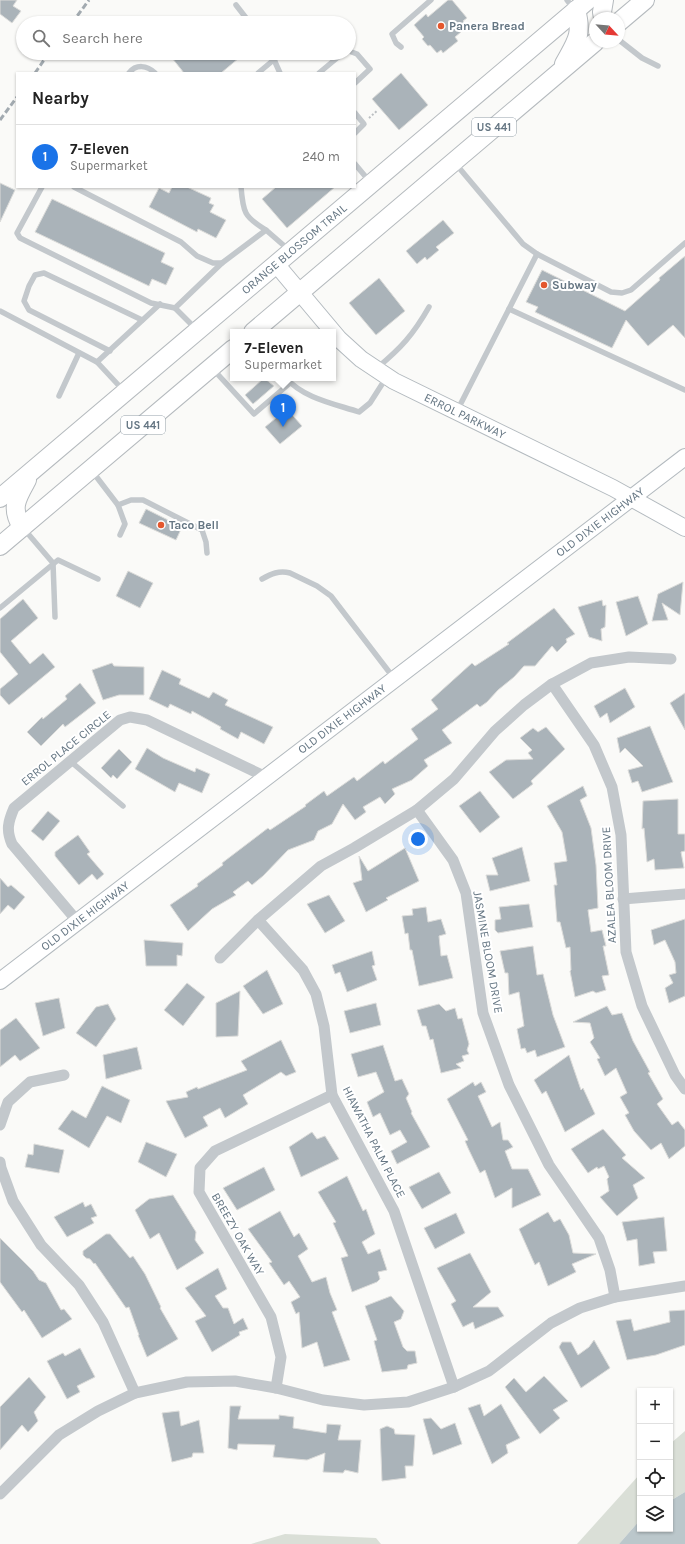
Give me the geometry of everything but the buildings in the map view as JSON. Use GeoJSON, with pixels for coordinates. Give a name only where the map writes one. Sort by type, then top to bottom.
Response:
{"type":"FeatureCollection","features":[{"type":"Feature","properties":{"kind":"main road"},"geometry":{"type":"LineString","coordinates":[[602,12],[604,0]]}},
{"type":"Feature","properties":{"kind":"main road"},"geometry":{"type":"LineString","coordinates":[[625,17],[645,0]]}},
{"type":"Feature","properties":{"kind":"main road"},"geometry":{"type":"LineString","coordinates":[[561,71],[578,38],[580,25],[577,4]]}},
{"type":"Feature","properties":{"kind":"main road","name":"ORANGE BLOSSOM TRAIL"},"geometry":{"type":"LineString","coordinates":[[0,498],[372,183],[577,4]]}},
{"type":"Feature","properties":{"kind":"main road","name":"US 441"},"geometry":{"type":"LineString","coordinates":[[257,329],[589,47]]}},
{"type":"Feature","properties":{"kind":"main road","name":"US 441"},"geometry":{"type":"LineString","coordinates":[[0,546],[230,351]]}},
{"type":"Feature","properties":{"kind":"main road"},"geometry":{"type":"LineString","coordinates":[[22,527],[16,518],[17,498],[31,472]]}},
{"type":"Feature","properties":{"kind":"street","name":"ERROL PARKWAY"},"geometry":{"type":"LineString","coordinates":[[276,264],[331,329]]}},
{"type":"Feature","properties":{"kind":"street","name":"ERROL PARKWAY"},"geometry":{"type":"LineString","coordinates":[[336,335],[361,359],[382,372],[457,412],[631,498],[685,528]]}},
{"type":"Feature","properties":{"kind":"street","name":"OLD DIXIE HIGHWAY"},"geometry":{"type":"LineString","coordinates":[[0,981],[685,457]]}},
{"type":"Feature","properties":{"kind":"street"},"geometry":{"type":"LineString","coordinates":[[220,958],[258,920],[320,866],[354,848],[417,810],[454,779],[495,731],[552,684],[590,663],[629,657],[671,659]]}},
{"type":"Feature","properties":{"kind":"street","name":"AZALEA BLOOM DRIVE"},"geometry":{"type":"LineString","coordinates":[[552,684],[594,745],[612,787],[621,835],[626,952],[642,1006],[675,1075],[685,1090]]}},
{"type":"Feature","properties":{"kind":"street","name":"ERROL PLACE CIRCLE"},"geometry":{"type":"LineString","coordinates":[[78,922],[12,844],[8,835],[7,824],[14,808],[120,720],[130,717],[138,717],[266,777]]}},
{"type":"Feature","properties":{"kind":"street","name":"JASMINE BLOOM DRIVE"},"geometry":{"type":"LineString","coordinates":[[417,810],[453,860],[466,893],[484,1013],[509,1085],[549,1164],[598,1238],[610,1270],[615,1297]]}},
{"type":"Feature","properties":{"kind":"street"},"geometry":{"type":"LineString","coordinates":[[623,899],[685,894]]}},
{"type":"Feature","properties":{"kind":"street","name":"HIAWATHA PALM PLACE"},"geometry":{"type":"LineString","coordinates":[[258,920],[303,970],[316,994],[324,1026],[332,1095],[394,1211],[454,1387]]}},
{"type":"Feature","properties":{"kind":"street"},"geometry":{"type":"LineString","coordinates":[[0,1125],[8,1102],[30,1082],[64,1075]]}},
{"type":"Feature","properties":{"kind":"street","name":"BREEZY OAK WAY"},"geometry":{"type":"LineString","coordinates":[[276,1388],[281,1357],[271,1317],[199,1192],[200,1168],[215,1151],[332,1095]]}},
{"type":"Feature","properties":{"kind":"street"},"geometry":{"type":"LineString","coordinates":[[0,1162],[0,1168],[13,1201],[41,1245],[79,1285],[103,1322],[135,1393]]}},
{"type":"Feature","properties":{"kind":"street"},"geometry":{"type":"LineString","coordinates":[[0,1494],[59,1435],[98,1410],[135,1393],[187,1382],[235,1381],[276,1388],[323,1400],[364,1405],[408,1402],[454,1387],[489,1371],[552,1323],[580,1308],[615,1297],[685,1286]]}},
{"type":"Feature","properties":{"kind":"lane"},"geometry":{"type":"LineString","coordinates":[[401,47],[396,43],[392,34],[431,0]]}},
{"type":"Feature","properties":{"kind":"lane"},"geometry":{"type":"LineString","coordinates":[[236,5],[245,16]]}},
{"type":"Feature","properties":{"kind":"lane"},"geometry":{"type":"LineString","coordinates":[[625,45],[642,58],[658,66]]}},
{"type":"Feature","properties":{"kind":"lane"},"geometry":{"type":"LineString","coordinates":[[356,54],[370,69],[356,82]]}},
{"type":"Feature","properties":{"kind":"lane"},"geometry":{"type":"LineString","coordinates":[[259,72],[274,60],[280,72]]}},
{"type":"Feature","properties":{"kind":"lane"},"geometry":{"type":"LineString","coordinates":[[320,72],[335,60]]}},
{"type":"Feature","properties":{"kind":"lane"},"geometry":{"type":"LineString","coordinates":[[130,72],[135,67],[140,66],[151,69],[154,72]]}},
{"type":"Feature","properties":{"kind":"lane"},"geometry":{"type":"LineString","coordinates":[[356,115],[364,124],[356,132]]}},
{"type":"Feature","properties":{"kind":"lane"},"geometry":{"type":"LineString","coordinates":[[454,162],[523,244],[537,254],[611,292],[622,293],[631,290],[685,243]]}},
{"type":"Feature","properties":{"kind":"lane"},"geometry":{"type":"LineString","coordinates":[[356,165],[372,183]]}},
{"type":"Feature","properties":{"kind":"lane"},"geometry":{"type":"LineString","coordinates":[[41,188],[17,233],[20,238],[151,303],[175,308],[197,330]]}},
{"type":"Feature","properties":{"kind":"lane"},"geometry":{"type":"LineString","coordinates":[[76,188],[181,242],[197,256],[207,262],[222,263]]}},
{"type":"Feature","properties":{"kind":"lane"},"geometry":{"type":"LineString","coordinates":[[241,188],[246,215],[291,252]]}},
{"type":"Feature","properties":{"kind":"lane"},"geometry":{"type":"LineString","coordinates":[[175,308],[222,263],[266,230]]}},
{"type":"Feature","properties":{"kind":"lane"},"geometry":{"type":"LineString","coordinates":[[457,412],[537,254]]}},
{"type":"Feature","properties":{"kind":"lane"},"geometry":{"type":"LineString","coordinates":[[110,351],[29,310],[24,301],[29,286],[35,275],[44,273],[142,320]]}},
{"type":"Feature","properties":{"kind":"lane"},"geometry":{"type":"LineString","coordinates":[[97,362],[160,304]]}},
{"type":"Feature","properties":{"kind":"lane"},"geometry":{"type":"LineString","coordinates":[[211,367],[254,414],[290,383],[317,399],[359,412],[370,404],[382,372],[417,329],[429,307]]}},
{"type":"Feature","properties":{"kind":"lane"},"geometry":{"type":"LineString","coordinates":[[509,309],[685,390]]}},
{"type":"Feature","properties":{"kind":"lane"},"geometry":{"type":"LineString","coordinates":[[0,311],[97,362],[125,392]]}},
{"type":"Feature","properties":{"kind":"lane"},"geometry":{"type":"LineString","coordinates":[[59,396],[79,353]]}},
{"type":"Feature","properties":{"kind":"lane"},"geometry":{"type":"LineString","coordinates":[[90,469],[118,505],[125,524],[120,535]]}},
{"type":"Feature","properties":{"kind":"lane"},"geometry":{"type":"LineString","coordinates":[[118,505],[131,500],[143,500],[202,530],[206,542],[207,553]]}},
{"type":"Feature","properties":{"kind":"lane"},"geometry":{"type":"LineString","coordinates":[[22,527],[52,563],[55,617]]}},
{"type":"Feature","properties":{"kind":"lane"},"geometry":{"type":"LineString","coordinates":[[0,608],[52,563],[58,560],[63,561],[98,579]]}},
{"type":"Feature","properties":{"kind":"lane"},"geometry":{"type":"LineString","coordinates":[[262,579],[274,573],[283,571],[290,573],[326,592],[394,679]]}},
{"type":"Feature","properties":{"kind":"lane"},"geometry":{"type":"LineString","coordinates":[[70,761],[123,806]]}},
{"type":"Feature","properties":{"kind":"path"},"geometry":{"type":"LineString","coordinates":[[368,119],[378,110]]}},
{"type":"Feature","properties":{"kind":"shaded area"},"geometry":{"type":"Polygon","coordinates":[[[685,1431],[685,1492],[673,1499],[673,1460],[673,1441],[685,1431]]]}},
{"type":"Feature","properties":{"kind":"shaded area"},"geometry":{"type":"Polygon","coordinates":[[[637,1477],[637,1523],[619,1544],[577,1544],[637,1477]]]}},
{"type":"Feature","properties":{"kind":"shaded area"},"geometry":{"type":"Polygon","coordinates":[[[685,1492],[685,1544],[619,1544],[637,1523],[637,1532],[673,1532],[673,1499],[685,1492]]]}},
{"type":"Feature","properties":{"kind":"shaded area"},"geometry":{"type":"Polygon","coordinates":[[[285,1534],[376,1538],[381,1544],[251,1544],[285,1534]]]}},
{"type":"Feature","properties":{"kind":"railway"},"geometry":{"type":"LineString","coordinates":[[77,16],[89,0]]}},
{"type":"Feature","properties":{"kind":"railway"},"geometry":{"type":"LineString","coordinates":[[36,72],[44,60]]}},
{"type":"Feature","properties":{"kind":"railway"},"geometry":{"type":"LineString","coordinates":[[0,120],[16,98]]}},
{"type":"Feature","properties":{"kind":"place","name":"Panera Bread"},"geometry":{"type":"Point","coordinates":[441,26]}},
{"type":"Feature","properties":{"kind":"place","name":"Subway"},"geometry":{"type":"Point","coordinates":[544,285]}},
{"type":"Feature","properties":{"kind":"place","name":"7-Eleven"},"geometry":{"type":"Point","coordinates":[283,427]}},
{"type":"Feature","properties":{"kind":"place","name":"Taco Bell"},"geometry":{"type":"Point","coordinates":[161,525]}}]}
